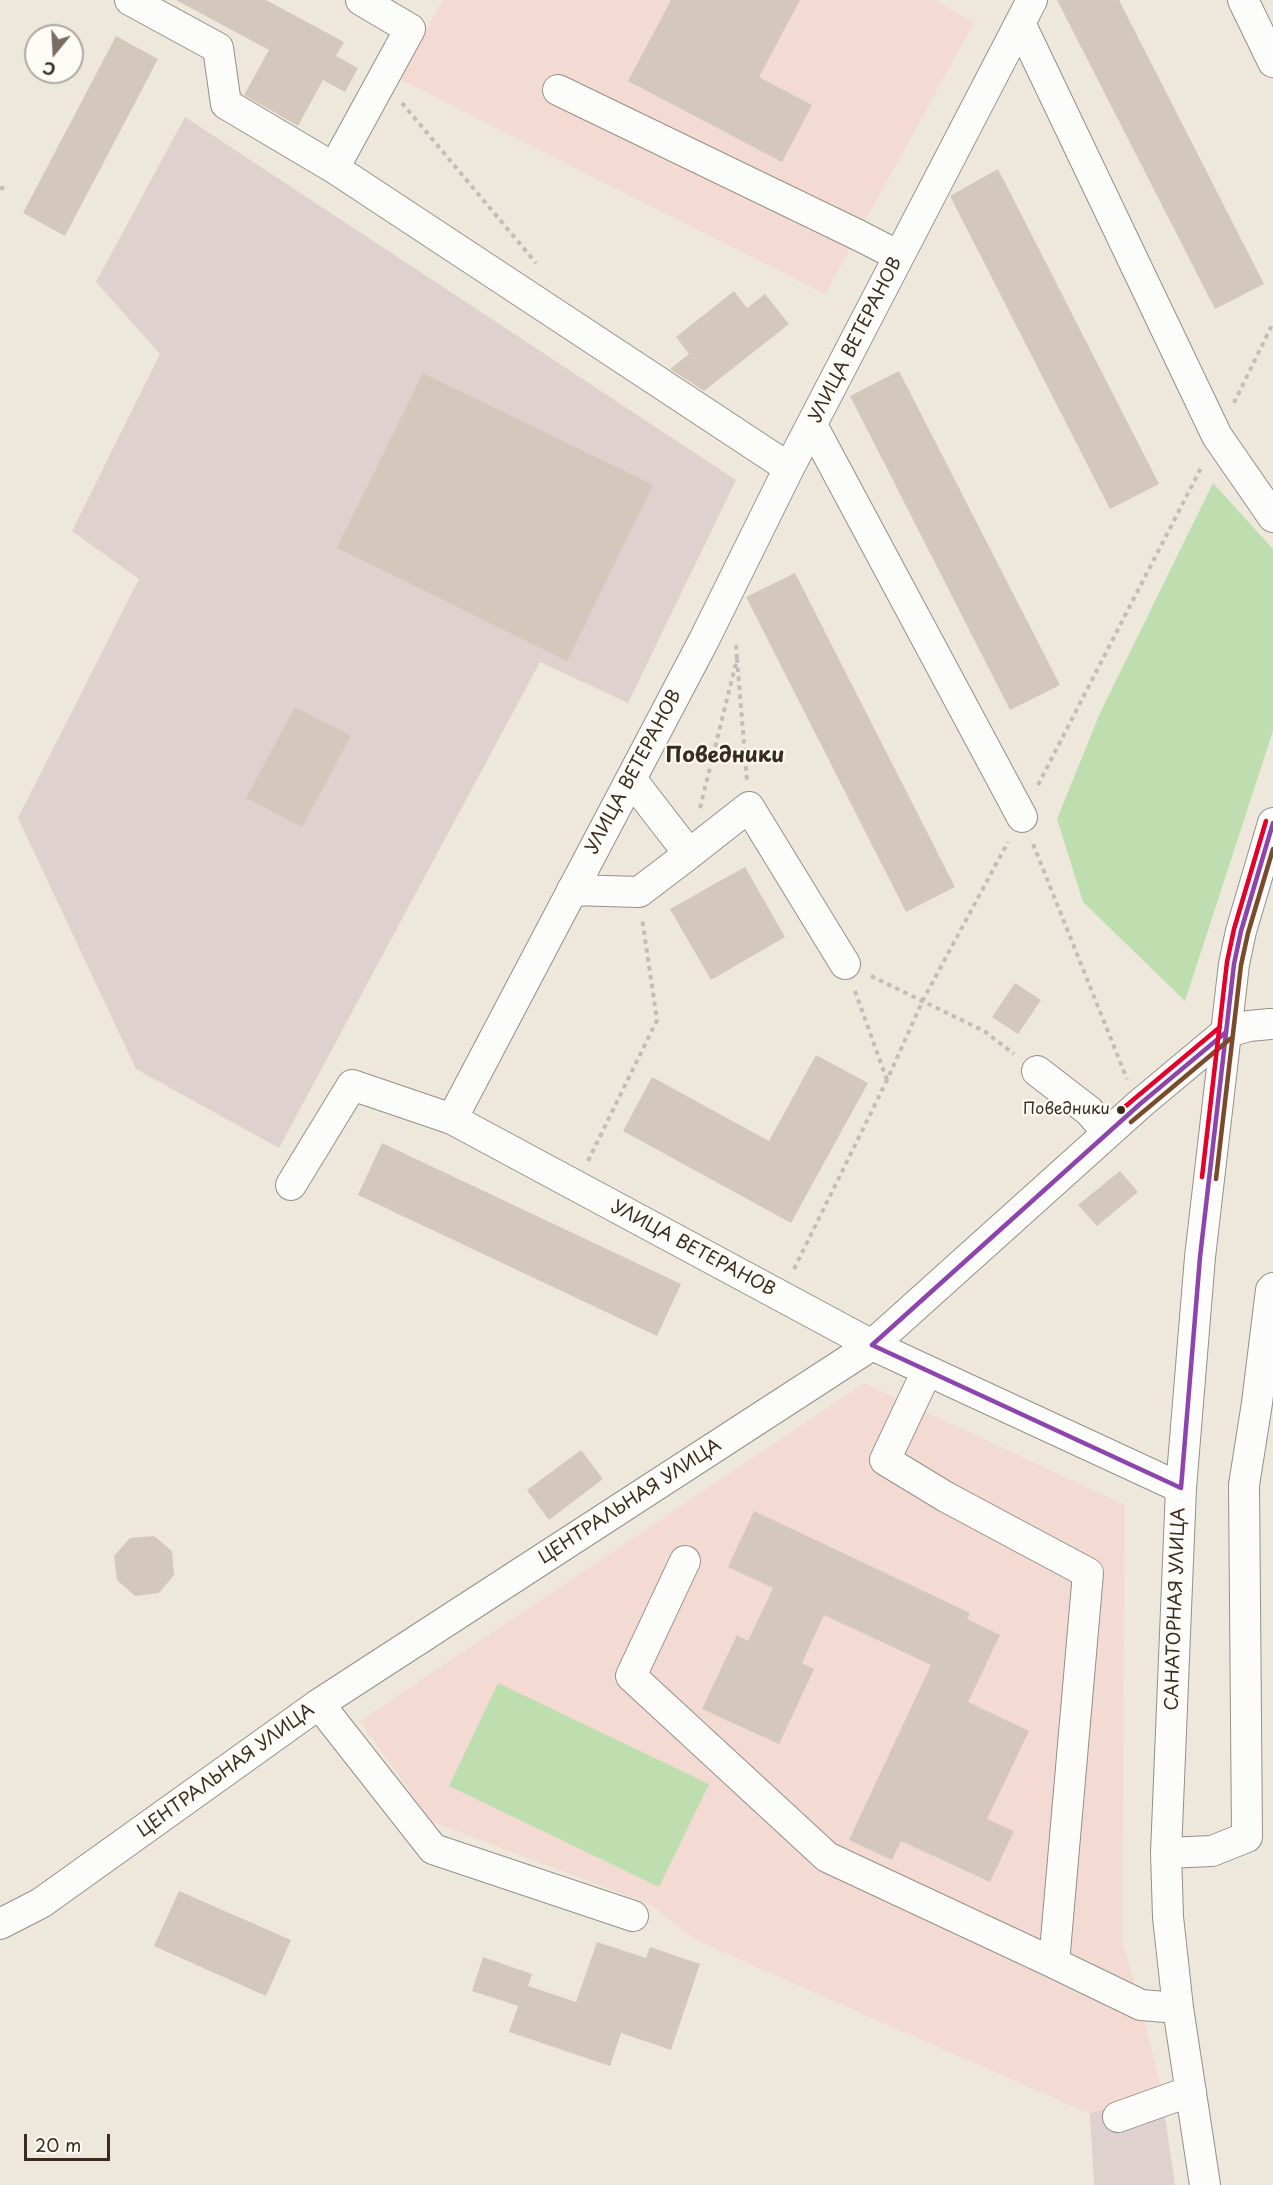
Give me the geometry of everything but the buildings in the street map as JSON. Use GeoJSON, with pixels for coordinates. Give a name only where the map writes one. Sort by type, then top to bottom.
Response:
{"type":"FeatureCollection","features":[{"type":"Feature","properties":{"kind":"street"},"geometry":{"type":"LineString","coordinates":[[130,0],[218,48],[226,104],[334,168],[789,468]]}},
{"type":"Feature","properties":{"kind":"street"},"geometry":{"type":"LineString","coordinates":[[334,168],[410,29],[361,0]]}},
{"type":"Feature","properties":{"kind":"street"},"geometry":{"type":"LineString","coordinates":[[1243,0],[1273,62]]}},
{"type":"Feature","properties":{"kind":"street"},"geometry":{"type":"LineString","coordinates":[[1026,12],[1217,436],[1273,517]]}},
{"type":"Feature","properties":{"kind":"street","name":"УЛИЦА ВЕТЕРАНОВ"},"geometry":{"type":"LineString","coordinates":[[1026,12],[789,468],[704,640],[452,1119],[872,1345],[1181,1488]]}},
{"type":"Feature","properties":{"kind":"street"},"geometry":{"type":"LineString","coordinates":[[558,90],[899,256]]}},
{"type":"Feature","properties":{"kind":"street"},"geometry":{"type":"LineString","coordinates":[[812,424],[1022,816]]}},
{"type":"Feature","properties":{"kind":"street"},"geometry":{"type":"LineString","coordinates":[[631,779],[689,854]]}},
{"type":"Feature","properties":{"kind":"street"},"geometry":{"type":"LineString","coordinates":[[572,890],[639,892],[749,807],[845,964]]}},
{"type":"Feature","properties":{"kind":"street","name":"САНАТОРНАЯ УЛИЦА"},"geometry":{"type":"LineString","coordinates":[[1205,2185],[1178,2008],[1168,1917],[1166,1853],[1181,1488],[1200,1257],[1234,964],[1241,931],[1273,823]]}},
{"type":"Feature","properties":{"kind":"street"},"geometry":{"type":"LineString","coordinates":[[1225,1033],[1249,1026],[1272,1023]]}},
{"type":"Feature","properties":{"kind":"street","name":"ЦЕНТРАЛЬНАЯ УЛИЦА"},"geometry":{"type":"LineString","coordinates":[[0,1924],[41,1903],[320,1704],[872,1345],[1140,1104],[1225,1033]]}},
{"type":"Feature","properties":{"kind":"street"},"geometry":{"type":"LineString","coordinates":[[1036,1071],[1089,1111],[1108,1133]]}},
{"type":"Feature","properties":{"kind":"street"},"geometry":{"type":"LineString","coordinates":[[291,1185],[352,1085],[452,1119]]}},
{"type":"Feature","properties":{"kind":"street"},"geometry":{"type":"LineString","coordinates":[[1166,1853],[1212,1851],[1247,1837],[1244,1485],[1273,1288]]}},
{"type":"Feature","properties":{"kind":"street"},"geometry":{"type":"LineString","coordinates":[[927,1371],[885,1460],[946,1497],[1088,1573],[1053,1963]]}},
{"type":"Feature","properties":{"kind":"street"},"geometry":{"type":"LineString","coordinates":[[685,1562],[631,1676],[827,1857],[1141,2005],[1178,2008]]}},
{"type":"Feature","properties":{"kind":"street"},"geometry":{"type":"LineString","coordinates":[[320,1704],[433,1849],[633,1916]]}},
{"type":"Feature","properties":{"kind":"street"},"geometry":{"type":"LineString","coordinates":[[1118,2117],[1191,2091]]}},
{"type":"Feature","properties":{"kind":"path"},"geometry":{"type":"LineString","coordinates":[[382,80],[536,263]]}},
{"type":"Feature","properties":{"kind":"path"},"geometry":{"type":"LineString","coordinates":[[0,189],[6,186]]}},
{"type":"Feature","properties":{"kind":"path"},"geometry":{"type":"LineString","coordinates":[[794,1270],[887,1080],[923,1000],[1022,816],[1273,323]]}},
{"type":"Feature","properties":{"kind":"path"},"geometry":{"type":"LineString","coordinates":[[689,854],[737,659],[749,807]]}},
{"type":"Feature","properties":{"kind":"path"},"geometry":{"type":"LineString","coordinates":[[1022,816],[1127,1079],[1140,1104]]}},
{"type":"Feature","properties":{"kind":"path"},"geometry":{"type":"LineString","coordinates":[[575,1185],[657,1020],[639,892]]}},
{"type":"Feature","properties":{"kind":"path"},"geometry":{"type":"LineString","coordinates":[[845,964],[984,1031],[1036,1071]]}},
{"type":"Feature","properties":{"kind":"path"},"geometry":{"type":"LineString","coordinates":[[845,964],[887,1080]]}},
{"type":"Feature","properties":{"kind":"shaded area"},"geometry":{"type":"Polygon","coordinates":[[[443,0],[935,0],[974,23],[825,294],[399,79],[443,0]]]}},
{"type":"Feature","properties":{"kind":"shaded area"},"geometry":{"type":"Polygon","coordinates":[[[185,117],[736,480],[628,703],[540,662],[279,1148],[136,1069],[18,818],[139,579],[72,531],[160,354],[96,282],[185,117]]]}},
{"type":"Feature","properties":{"kind":"shaded area"},"geometry":{"type":"Polygon","coordinates":[[[864,1383],[1125,1505],[1122,1941],[1141,2005],[1161,2089],[1090,2114],[695,1940],[651,1905],[430,1821],[360,1721],[864,1383]]]}},
{"type":"Feature","properties":{"kind":"shaded area"},"geometry":{"type":"Polygon","coordinates":[[[1161,2089],[1175,2185],[1094,2185],[1090,2114],[1161,2089]]]}},
{"type":"Feature","properties":{"kind":"green space"},"geometry":{"type":"Polygon","coordinates":[[[1213,483],[1273,549],[1273,731],[1185,1001],[1083,902],[1057,819],[1100,713],[1213,483]]]}},
{"type":"Feature","properties":{"kind":"green space"},"geometry":{"type":"Polygon","coordinates":[[[498,1683],[709,1784],[659,1887],[449,1786],[498,1683]]]}},
{"type":"Feature","properties":{"kind":"transit line"},"geometry":{"type":"LineString","coordinates":[[1202,1177],[1227,962],[1234,929],[1266,821]]}},
{"type":"Feature","properties":{"kind":"transit line"},"geometry":{"type":"LineString","coordinates":[[1181,1488],[1200,1257],[1234,964],[1241,931],[1273,823]]}},
{"type":"Feature","properties":{"kind":"transit line"},"geometry":{"type":"LineString","coordinates":[[1216,1179],[1241,965],[1273,849]]}},
{"type":"Feature","properties":{"kind":"transit line"},"geometry":{"type":"LineString","coordinates":[[1121,1110],[1220,1027]]}},
{"type":"Feature","properties":{"kind":"transit line"},"geometry":{"type":"LineString","coordinates":[[872,1345],[1140,1104],[1225,1033]]}},
{"type":"Feature","properties":{"kind":"transit line"},"geometry":{"type":"LineString","coordinates":[[1131,1122],[1230,1039]]}},
{"type":"Feature","properties":{"kind":"transit line"},"geometry":{"type":"LineString","coordinates":[[872,1345],[1181,1488]]}},
{"type":"Feature","properties":{"kind":"place","name":"Поведники"},"geometry":{"type":"Point","coordinates":[1121,1110]}},
{"type":"Feature","properties":{"kind":"district","name":"Поведники"},"geometry":{"type":"Point","coordinates":[725,756]}}]}
